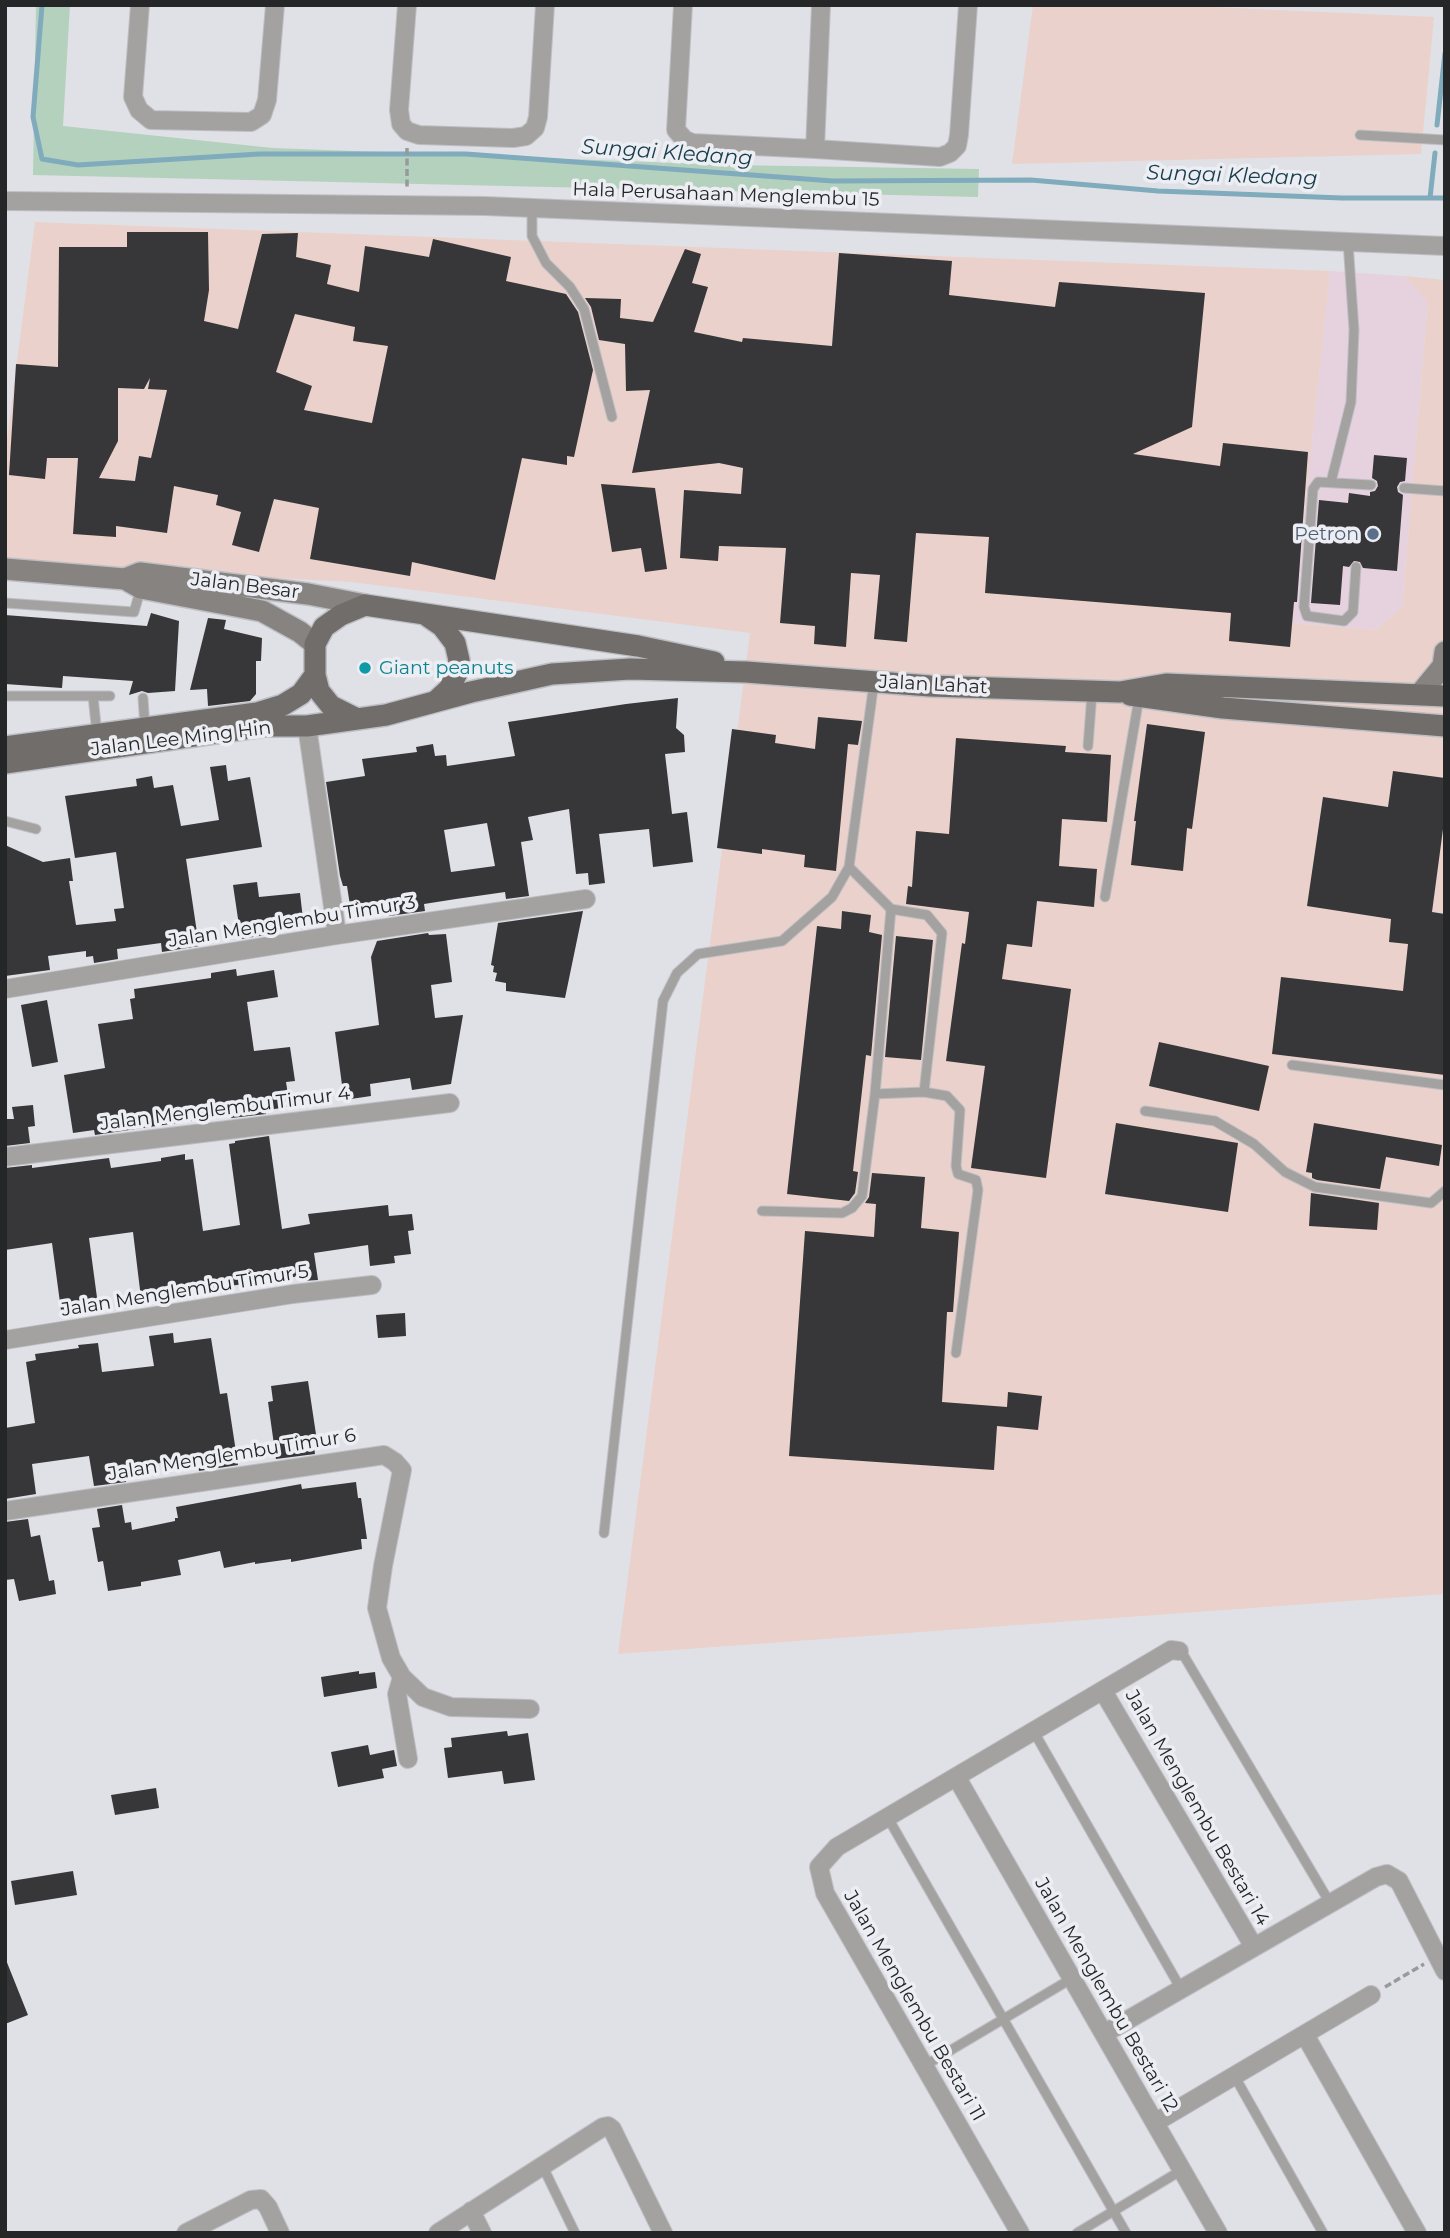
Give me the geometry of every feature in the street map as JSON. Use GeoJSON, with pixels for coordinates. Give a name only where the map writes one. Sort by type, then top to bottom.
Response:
{"type":"FeatureCollection","features":[{"type":"Feature","properties":{"kind":"main road","name":"Jalan Besar"},"geometry":{"type":"LineString","coordinates":[[5,569],[133,584],[262,611],[300,632],[314,644]]}},
{"type":"Feature","properties":{"kind":"main road","name":"Jalan Besar"},"geometry":{"type":"LineString","coordinates":[[133,584],[140,573],[308,594],[365,605]]}},
{"type":"Feature","properties":{"kind":"main road"},"geometry":{"type":"LineString","coordinates":[[365,605],[422,613],[442,626],[455,643],[459,660],[457,673],[449,689],[434,702],[386,715],[357,719],[331,706],[319,691],[315,674],[314,644],[324,627],[341,615],[365,605]]}},
{"type":"Feature","properties":{"kind":"main road","name":"Jalan Lahat"},"geometry":{"type":"LineString","coordinates":[[422,613],[638,646],[746,672]]}},
{"type":"Feature","properties":{"kind":"main road"},"geometry":{"type":"LineString","coordinates":[[1420,694],[1444,662]]}},
{"type":"Feature","properties":{"kind":"main road","name":"Jalan Lahat"},"geometry":{"type":"LineString","coordinates":[[434,702],[552,674],[630,668],[746,672],[930,686],[1093,691],[1223,708],[1445,726]]}},
{"type":"Feature","properties":{"kind":"main road","name":"Jalan Lee Ming Hin"},"geometry":{"type":"LineString","coordinates":[[5,747],[257,713],[283,705],[301,694],[315,674]]}},
{"type":"Feature","properties":{"kind":"main road","name":"Jalan Lahat"},"geometry":{"type":"LineString","coordinates":[[1129,695],[1166,684],[1445,696]]}},
{"type":"Feature","properties":{"kind":"main road","name":"Jalan Lee Ming Hin"},"geometry":{"type":"LineString","coordinates":[[5,763],[264,726],[307,726],[357,719]]}},
{"type":"Feature","properties":{"kind":"street"},"geometry":{"type":"LineString","coordinates":[[140,5],[132,97],[139,110],[151,120],[251,122],[262,115],[267,100],[275,5]]}},
{"type":"Feature","properties":{"kind":"street"},"geometry":{"type":"LineString","coordinates":[[407,5],[398,110],[401,124],[407,131],[419,135],[513,138],[526,136],[535,128],[538,117],[545,5]]}},
{"type":"Feature","properties":{"kind":"street"},"geometry":{"type":"LineString","coordinates":[[683,5],[675,121],[676,130],[685,140],[693,143],[940,157],[950,153],[957,145],[959,135],[968,5]]}},
{"type":"Feature","properties":{"kind":"street"},"geometry":{"type":"LineString","coordinates":[[815,149],[821,5]]}},
{"type":"Feature","properties":{"kind":"street","name":"Hala Perusahaan Menglembu 15"},"geometry":{"type":"LineString","coordinates":[[5,201],[532,208],[1445,246]]}},
{"type":"Feature","properties":{"kind":"street"},"geometry":{"type":"LineString","coordinates":[[307,726],[337,935]]}},
{"type":"Feature","properties":{"kind":"street","name":"Jalan Menglembu Timur 3"},"geometry":{"type":"LineString","coordinates":[[5,989],[337,935],[586,899]]}},
{"type":"Feature","properties":{"kind":"street","name":"Jalan Menglembu Timur 4"},"geometry":{"type":"LineString","coordinates":[[5,1157],[450,1103]]}},
{"type":"Feature","properties":{"kind":"street","name":"Jalan Menglembu Timur 5"},"geometry":{"type":"LineString","coordinates":[[5,1340],[293,1294],[372,1285]]}},
{"type":"Feature","properties":{"kind":"street","name":"Jalan Menglembu Timur 6"},"geometry":{"type":"LineString","coordinates":[[5,1511],[384,1455],[402,1471],[377,1608],[391,1658],[402,1677],[423,1697],[452,1707],[530,1709]]}},
{"type":"Feature","properties":{"kind":"street","name":"Jalan Menglembu Bestari 11"},"geometry":{"type":"LineString","coordinates":[[1020,2233],[825,1893],[819,1867],[837,1847],[1171,1650],[1179,1651]]}},
{"type":"Feature","properties":{"kind":"street"},"geometry":{"type":"LineString","coordinates":[[402,1677],[397,1694],[408,1759]]}},
{"type":"Feature","properties":{"kind":"street","name":"Jalan Menglembu Bestari 14"},"geometry":{"type":"LineString","coordinates":[[1103,1690],[1254,1947]]}},
{"type":"Feature","properties":{"kind":"street","name":"Jalan Menglembu Bestari 12"},"geometry":{"type":"LineString","coordinates":[[957,1778],[1218,2233]]}},
{"type":"Feature","properties":{"kind":"street"},"geometry":{"type":"LineString","coordinates":[[1105,2033],[1376,1877],[1387,1874],[1399,1881],[1441,1963]]}},
{"type":"Feature","properties":{"kind":"street"},"geometry":{"type":"LineString","coordinates":[[1156,2122],[1371,1995]]}},
{"type":"Feature","properties":{"kind":"street"},"geometry":{"type":"LineString","coordinates":[[1305,2035],[1417,2233]]}},
{"type":"Feature","properties":{"kind":"street"},"geometry":{"type":"LineString","coordinates":[[438,2233],[542,2165],[608,2126],[612,2129],[663,2233]]}},
{"type":"Feature","properties":{"kind":"street"},"geometry":{"type":"LineString","coordinates":[[191,2232],[251,2200],[261,2199],[268,2207],[280,2233]]}},
{"type":"Feature","properties":{"kind":"street"},"geometry":{"type":"LineString","coordinates":[[471,2211],[482,2233]]}},
{"type":"Feature","properties":{"kind":"lane"},"geometry":{"type":"LineString","coordinates":[[1360,135],[1445,140]]}},
{"type":"Feature","properties":{"kind":"lane"},"geometry":{"type":"LineString","coordinates":[[532,208],[532,236],[541,254],[584,309],[612,417]]}},
{"type":"Feature","properties":{"kind":"lane"},"geometry":{"type":"LineString","coordinates":[[1331,482],[1351,402],[1354,330],[1348,241]]}},
{"type":"Feature","properties":{"kind":"lane"},"geometry":{"type":"LineString","coordinates":[[1356,567],[1353,612],[1345,621],[1307,616],[1304,607],[1313,489],[1318,482],[1366,485],[1361,495]]}},
{"type":"Feature","properties":{"kind":"lane"},"geometry":{"type":"LineString","coordinates":[[1404,488],[1445,491]]}},
{"type":"Feature","properties":{"kind":"lane"},"geometry":{"type":"LineString","coordinates":[[5,603],[134,612],[133,584]]}},
{"type":"Feature","properties":{"kind":"lane"},"geometry":{"type":"LineString","coordinates":[[604,1533],[663,1001],[677,974],[698,954],[782,941],[832,897],[849,867],[874,682]]}},
{"type":"Feature","properties":{"kind":"lane"},"geometry":{"type":"LineString","coordinates":[[1088,747],[1093,691]]}},
{"type":"Feature","properties":{"kind":"lane"},"geometry":{"type":"LineString","coordinates":[[1105,897],[1129,695]]}},
{"type":"Feature","properties":{"kind":"lane"},"geometry":{"type":"LineString","coordinates":[[5,696],[110,696]]}},
{"type":"Feature","properties":{"kind":"lane"},"geometry":{"type":"LineString","coordinates":[[93,696],[97,734]]}},
{"type":"Feature","properties":{"kind":"lane"},"geometry":{"type":"LineString","coordinates":[[143,698],[145,728]]}},
{"type":"Feature","properties":{"kind":"lane"},"geometry":{"type":"LineString","coordinates":[[5,821],[36,829]]}},
{"type":"Feature","properties":{"kind":"lane"},"geometry":{"type":"LineString","coordinates":[[849,867],[891,909],[927,915],[942,933],[924,1092]]}},
{"type":"Feature","properties":{"kind":"lane"},"geometry":{"type":"LineString","coordinates":[[762,1211],[842,1213],[852,1208],[862,1196],[875,1094],[891,909]]}},
{"type":"Feature","properties":{"kind":"lane"},"geometry":{"type":"LineString","coordinates":[[1292,1065],[1445,1085]]}},
{"type":"Feature","properties":{"kind":"lane"},"geometry":{"type":"LineString","coordinates":[[875,1094],[924,1092],[947,1096],[960,1110],[956,1166],[958,1174],[976,1180],[978,1190],[956,1353]]}},
{"type":"Feature","properties":{"kind":"lane"},"geometry":{"type":"LineString","coordinates":[[1145,1111],[1215,1121],[1254,1144],[1285,1172],[1315,1186],[1431,1203],[1445,1191]]}},
{"type":"Feature","properties":{"kind":"lane"},"geometry":{"type":"LineString","coordinates":[[1179,1651],[1330,1903]]}},
{"type":"Feature","properties":{"kind":"lane"},"geometry":{"type":"LineString","coordinates":[[1034,1732],[1181,1989]]}},
{"type":"Feature","properties":{"kind":"lane"},"geometry":{"type":"LineString","coordinates":[[888,1818],[1126,2233]]}},
{"type":"Feature","properties":{"kind":"lane"},"geometry":{"type":"LineString","coordinates":[[924,2066],[1071,1979]]}},
{"type":"Feature","properties":{"kind":"lane"},"geometry":{"type":"LineString","coordinates":[[1235,2077],[1323,2233]]}},
{"type":"Feature","properties":{"kind":"lane"},"geometry":{"type":"LineString","coordinates":[[542,2165],[575,2233]]}},
{"type":"Feature","properties":{"kind":"lane"},"geometry":{"type":"LineString","coordinates":[[1077,2233],[1182,2170]]}},
{"type":"Feature","properties":{"kind":"path"},"geometry":{"type":"LineString","coordinates":[[407,142],[407,178]]}},
{"type":"Feature","properties":{"kind":"path"},"geometry":{"type":"LineString","coordinates":[[1371,1995],[1441,1963]]}},
{"type":"Feature","properties":{"kind":"shaded area"},"geometry":{"type":"Polygon","coordinates":[[[1033,5],[1167,5],[1434,17],[1421,154],[1012,164],[1033,5]]]}},
{"type":"Feature","properties":{"kind":"shaded area"},"geometry":{"type":"Polygon","coordinates":[[[35,222],[1330,271],[1293,623],[1376,630],[1402,607],[1428,302],[1404,276],[1445,280],[1445,1594],[618,1654],[750,633],[352,582],[5,564],[5,455],[35,222]]]}},
{"type":"Feature","properties":{"kind":"shaded area"},"geometry":{"type":"Polygon","coordinates":[[[1330,271],[1404,276],[1428,301],[1402,607],[1376,630],[1293,623],[1330,271]]]}},
{"type":"Feature","properties":{"kind":"green space"},"geometry":{"type":"Polygon","coordinates":[[[36,5],[70,5],[63,126],[273,148],[731,165],[979,169],[978,197],[33,175],[36,5]]]}},
{"type":"Feature","properties":{"kind":"building"},"geometry":{"type":"Polygon","coordinates":[[[127,232],[208,232],[209,290],[204,321],[238,329],[262,234],[298,233],[296,257],[331,265],[327,284],[359,292],[365,246],[429,257],[433,239],[511,257],[506,281],[566,294],[578,312],[593,370],[574,457],[567,456],[567,465],[522,458],[495,580],[412,562],[410,576],[310,559],[319,508],[274,499],[259,552],[232,545],[241,512],[216,505],[218,495],[174,486],[167,533],[116,526],[116,537],[73,534],[78,458],[47,458],[45,479],[9,475],[16,364],[58,367],[59,247],[127,247],[127,232]],[[295,314],[276,372],[312,386],[304,410],[372,423],[388,346],[353,341],[355,327],[295,314]],[[150,378],[144,389],[118,388],[118,441],[99,478],[135,481],[139,456],[151,458],[167,390],[148,389],[150,378]]]}},
{"type":"Feature","properties":{"kind":"building"},"geometry":{"type":"Polygon","coordinates":[[[685,249],[701,254],[692,283],[708,287],[694,332],[742,342],[743,338],[832,346],[839,253],[952,261],[949,295],[1055,307],[1059,282],[1205,293],[1192,427],[1133,454],[1220,466],[1223,443],[1308,452],[1297,602],[1294,602],[1290,647],[1229,641],[1231,613],[985,593],[989,537],[916,533],[907,642],[874,639],[880,575],[851,573],[846,647],[814,644],[815,626],[780,623],[786,548],[719,546],[718,561],[680,558],[684,490],[741,494],[743,468],[719,463],[632,473],[650,390],[626,391],[625,344],[599,340],[591,307],[585,298],[621,299],[620,318],[653,322],[685,249]]]}},
{"type":"Feature","properties":{"kind":"building","name":"Petron"},"geometry":{"type":"Polygon","coordinates":[[[1374,455],[1407,458],[1405,481],[1400,482],[1397,487],[1398,492],[1403,495],[1397,571],[1363,568],[1360,562],[1354,561],[1349,567],[1343,566],[1340,605],[1311,603],[1319,500],[1348,503],[1349,493],[1370,496],[1370,492],[1375,491],[1378,486],[1377,481],[1372,478],[1374,455]]]}},
{"type":"Feature","properties":{"kind":"building"},"geometry":{"type":"Polygon","coordinates":[[[601,484],[655,488],[667,569],[645,572],[641,548],[612,552],[601,484]]]}},
{"type":"Feature","properties":{"kind":"building"},"geometry":{"type":"Polygon","coordinates":[[[151,613],[179,621],[175,691],[142,691],[129,695],[133,681],[63,676],[62,688],[5,684],[5,615],[147,626],[151,613]]]}},
{"type":"Feature","properties":{"kind":"building"},"geometry":{"type":"Polygon","coordinates":[[[208,618],[226,620],[224,629],[262,638],[261,661],[256,661],[256,694],[250,701],[208,706],[207,689],[190,690],[208,618]]]}},
{"type":"Feature","properties":{"kind":"building"},"geometry":{"type":"Polygon","coordinates":[[[678,698],[676,728],[684,735],[685,752],[665,754],[672,814],[687,812],[693,862],[653,867],[649,829],[599,834],[605,883],[589,885],[588,873],[576,874],[569,809],[528,817],[533,840],[521,842],[529,896],[506,899],[505,892],[456,899],[424,904],[425,911],[389,916],[388,906],[351,912],[347,886],[343,886],[340,876],[326,782],[365,776],[362,759],[417,752],[416,747],[433,744],[435,756],[446,755],[447,766],[515,756],[508,722],[678,698]],[[487,823],[444,830],[451,872],[495,866],[487,823]]]}},
{"type":"Feature","properties":{"kind":"building"},"geometry":{"type":"Polygon","coordinates":[[[818,717],[862,721],[858,745],[848,744],[836,871],[804,867],[805,855],[762,849],[762,854],[717,848],[732,729],[776,735],[775,743],[815,749],[818,717]]]}},
{"type":"Feature","properties":{"kind":"building"},"geometry":{"type":"Polygon","coordinates":[[[1147,724],[1205,732],[1192,829],[1187,828],[1183,871],[1131,865],[1147,724]]]}},
{"type":"Feature","properties":{"kind":"building"},"geometry":{"type":"Polygon","coordinates":[[[956,738],[1066,746],[1065,752],[1111,755],[1107,822],[1062,819],[1059,866],[1097,869],[1094,907],[1037,901],[1032,947],[1007,944],[1002,979],[1071,989],[1046,1178],[971,1168],[985,1066],[946,1061],[962,943],[965,944],[969,912],[906,904],[908,886],[912,887],[916,831],[949,834],[956,738]]]}},
{"type":"Feature","properties":{"kind":"building"},"geometry":{"type":"Polygon","coordinates":[[[226,765],[228,781],[250,777],[262,847],[186,859],[199,946],[162,952],[161,943],[117,949],[118,959],[94,963],[93,956],[86,957],[86,951],[48,956],[50,970],[5,976],[5,845],[43,862],[70,858],[73,881],[69,881],[76,925],[116,921],[114,909],[124,908],[116,852],[75,858],[65,796],[137,786],[136,779],[152,776],[154,788],[173,785],[181,826],[219,820],[210,767],[226,765]]]}},
{"type":"Feature","properties":{"kind":"building"},"geometry":{"type":"Polygon","coordinates":[[[1393,771],[1445,778],[1445,814],[1432,912],[1445,914],[1445,1075],[1272,1054],[1281,977],[1403,991],[1408,944],[1389,942],[1391,919],[1307,906],[1323,797],[1388,807],[1393,771]]]}},
{"type":"Feature","properties":{"kind":"building"},"geometry":{"type":"Polygon","coordinates":[[[257,882],[259,897],[300,893],[304,928],[264,932],[265,935],[241,939],[233,885],[257,882]]]}},
{"type":"Feature","properties":{"kind":"building"},"geometry":{"type":"Polygon","coordinates":[[[583,911],[565,998],[506,991],[506,983],[495,981],[497,973],[493,972],[494,966],[491,965],[498,923],[583,911]]]}},
{"type":"Feature","properties":{"kind":"building"},"geometry":{"type":"Polygon","coordinates":[[[842,911],[871,915],[869,932],[882,935],[871,1056],[866,1055],[853,1171],[858,1172],[855,1193],[849,1201],[787,1194],[817,926],[841,929],[842,911]]]}},
{"type":"Feature","properties":{"kind":"building"},"geometry":{"type":"Polygon","coordinates":[[[428,933],[446,934],[452,982],[431,985],[435,1018],[463,1015],[451,1084],[412,1090],[410,1078],[370,1084],[371,1096],[344,1100],[335,1032],[379,1025],[371,957],[377,941],[428,933]]]}},
{"type":"Feature","properties":{"kind":"building"},"geometry":{"type":"Polygon","coordinates":[[[896,936],[933,940],[921,1060],[885,1057],[896,936]]]}},
{"type":"Feature","properties":{"kind":"building"},"geometry":{"type":"Polygon","coordinates":[[[236,969],[237,976],[274,970],[278,997],[247,1002],[254,1051],[290,1047],[295,1081],[286,1082],[290,1107],[266,1110],[266,1114],[231,1118],[231,1115],[95,1135],[94,1130],[73,1133],[64,1075],[105,1068],[98,1024],[133,1019],[130,999],[135,998],[134,989],[211,978],[211,973],[236,969]]]}},
{"type":"Feature","properties":{"kind":"building"},"geometry":{"type":"Polygon","coordinates":[[[47,1000],[58,1062],[32,1067],[21,1005],[47,1000]]]}},
{"type":"Feature","properties":{"kind":"building"},"geometry":{"type":"Polygon","coordinates":[[[1159,1042],[1269,1066],[1259,1111],[1149,1086],[1159,1042]]]}},
{"type":"Feature","properties":{"kind":"building"},"geometry":{"type":"Polygon","coordinates":[[[33,1105],[35,1126],[28,1127],[30,1143],[5,1146],[5,1119],[14,1119],[12,1107],[33,1105]]]}},
{"type":"Feature","properties":{"kind":"building"},"geometry":{"type":"Polygon","coordinates":[[[1116,1123],[1238,1143],[1228,1212],[1105,1194],[1116,1123]]]}},
{"type":"Feature","properties":{"kind":"building"},"geometry":{"type":"Polygon","coordinates":[[[1314,1123],[1442,1145],[1439,1166],[1386,1157],[1380,1189],[1317,1180],[1312,1178],[1312,1173],[1306,1172],[1314,1123]]]}},
{"type":"Feature","properties":{"kind":"building"},"geometry":{"type":"Polygon","coordinates":[[[269,1136],[282,1229],[310,1224],[308,1214],[388,1205],[389,1216],[412,1214],[414,1230],[408,1231],[411,1254],[394,1256],[395,1263],[370,1266],[368,1245],[314,1253],[318,1280],[302,1281],[302,1276],[293,1277],[292,1268],[242,1274],[244,1284],[141,1298],[133,1232],[89,1238],[98,1305],[61,1310],[52,1243],[5,1250],[5,1168],[32,1165],[32,1168],[109,1158],[111,1168],[161,1161],[161,1158],[185,1154],[185,1160],[193,1159],[203,1231],[240,1225],[229,1144],[269,1136]]]}},
{"type":"Feature","properties":{"kind":"building"},"geometry":{"type":"Polygon","coordinates":[[[872,1173],[925,1177],[921,1228],[959,1232],[953,1312],[947,1312],[942,1402],[1007,1407],[1008,1392],[1042,1396],[1038,1430],[997,1426],[994,1470],[789,1456],[805,1231],[874,1237],[876,1204],[865,1203],[869,1197],[872,1173]]]}},
{"type":"Feature","properties":{"kind":"building"},"geometry":{"type":"Polygon","coordinates":[[[1311,1193],[1379,1203],[1377,1230],[1309,1226],[1311,1193]]]}},
{"type":"Feature","properties":{"kind":"building"},"geometry":{"type":"Polygon","coordinates":[[[405,1313],[406,1336],[378,1338],[376,1315],[405,1313]]]}},
{"type":"Feature","properties":{"kind":"building"},"geometry":{"type":"Polygon","coordinates":[[[173,1333],[174,1343],[211,1338],[220,1394],[227,1393],[238,1465],[199,1471],[198,1463],[167,1467],[167,1462],[124,1469],[126,1482],[94,1486],[89,1456],[32,1464],[36,1494],[5,1499],[5,1428],[35,1423],[26,1362],[36,1360],[35,1354],[98,1343],[102,1372],[154,1366],[149,1336],[173,1333]]]}},
{"type":"Feature","properties":{"kind":"building"},"geometry":{"type":"Polygon","coordinates":[[[308,1381],[317,1441],[313,1441],[315,1454],[276,1459],[268,1402],[273,1401],[271,1386],[308,1381]]]}},
{"type":"Feature","properties":{"kind":"building"},"geometry":{"type":"Polygon","coordinates":[[[356,1482],[367,1539],[361,1539],[362,1549],[291,1562],[291,1559],[255,1562],[224,1568],[220,1551],[178,1560],[181,1575],[141,1582],[141,1586],[108,1591],[103,1561],[98,1562],[92,1528],[100,1527],[97,1509],[122,1505],[125,1523],[131,1522],[132,1530],[175,1521],[175,1518],[178,1518],[176,1507],[301,1484],[302,1489],[356,1482]]]}},
{"type":"Feature","properties":{"kind":"building"},"geometry":{"type":"Polygon","coordinates":[[[28,1519],[31,1537],[40,1535],[49,1581],[54,1580],[56,1594],[19,1601],[14,1579],[5,1580],[5,1522],[28,1519]]]}},
{"type":"Feature","properties":{"kind":"building"},"geometry":{"type":"Polygon","coordinates":[[[359,1671],[359,1674],[375,1672],[377,1688],[324,1697],[321,1677],[359,1671]]]}},
{"type":"Feature","properties":{"kind":"building"},"geometry":{"type":"Polygon","coordinates":[[[507,1731],[508,1736],[528,1733],[535,1780],[504,1784],[502,1771],[448,1778],[444,1748],[452,1747],[451,1738],[507,1731]]]}},
{"type":"Feature","properties":{"kind":"building"},"geometry":{"type":"Polygon","coordinates":[[[368,1745],[370,1755],[394,1750],[397,1766],[382,1769],[384,1778],[338,1787],[331,1752],[368,1745]]]}},
{"type":"Feature","properties":{"kind":"building"},"geometry":{"type":"Polygon","coordinates":[[[156,1788],[159,1808],[115,1815],[111,1795],[156,1788]]]}},
{"type":"Feature","properties":{"kind":"building"},"geometry":{"type":"Polygon","coordinates":[[[73,1871],[77,1895],[15,1905],[11,1881],[73,1871]]]}},
{"type":"Feature","properties":{"kind":"building"},"geometry":{"type":"Polygon","coordinates":[[[5,1961],[28,2015],[5,2024],[5,1961]]]}},
{"type":"Feature","properties":{"kind":"waterway","name":"Sungai Kledang"},"geometry":{"type":"LineString","coordinates":[[42,5],[33,117],[42,159],[78,165],[259,154],[466,154],[833,181],[1031,180],[1158,191],[1342,198],[1445,198]]}},
{"type":"Feature","properties":{"kind":"waterway"},"geometry":{"type":"LineString","coordinates":[[1437,125],[1445,53]]}},
{"type":"Feature","properties":{"kind":"waterway"},"geometry":{"type":"LineString","coordinates":[[1430,198],[1435,153]]}},
{"type":"Feature","properties":{"kind":"place","name":"Petron"},"geometry":{"type":"Point","coordinates":[1373,534]}},
{"type":"Feature","properties":{"kind":"place","name":"Giant peanuts"},"geometry":{"type":"Point","coordinates":[365,668]}}]}
